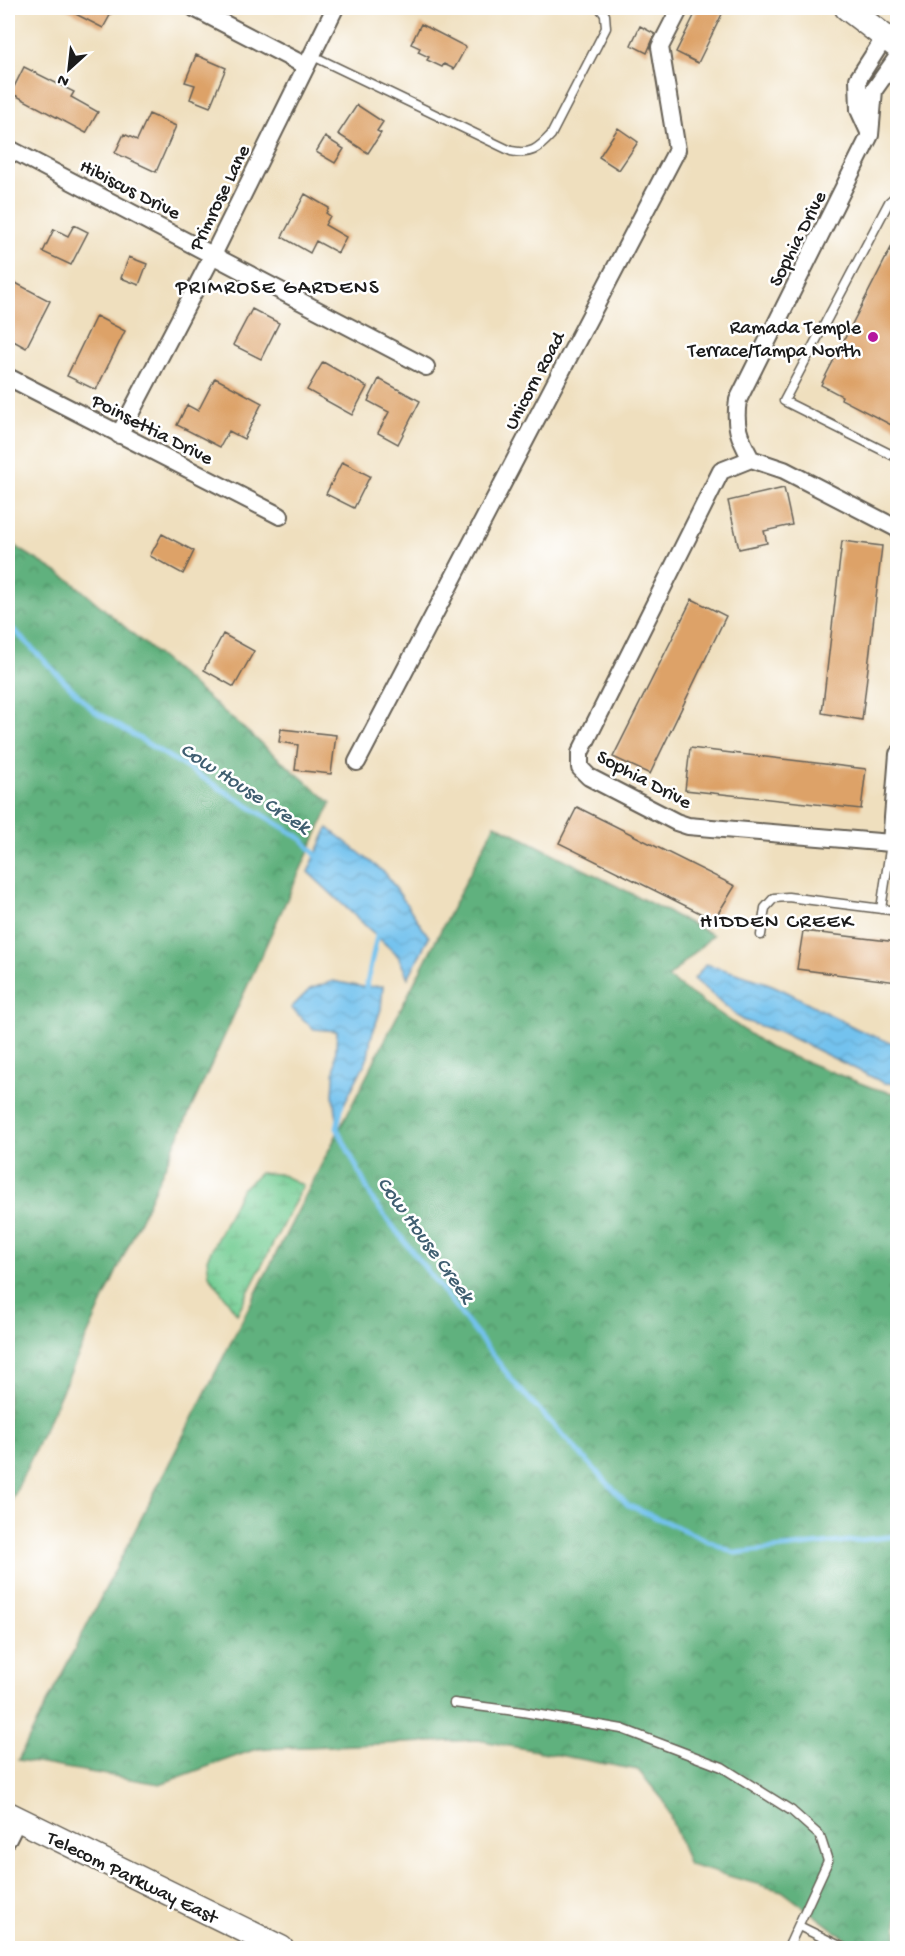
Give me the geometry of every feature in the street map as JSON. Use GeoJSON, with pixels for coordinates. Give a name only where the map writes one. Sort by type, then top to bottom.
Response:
{"type":"FeatureCollection","features":[{"type":"Feature","properties":{"kind":"street"},"geometry":{"type":"LineString","coordinates":[[194,8],[308,60]]}},
{"type":"Feature","properties":{"kind":"street","name":"Primrose Lane"},"geometry":{"type":"LineString","coordinates":[[119,435],[213,255],[335,8]]}},
{"type":"Feature","properties":{"kind":"street","name":"Unicorn Road"},"geometry":{"type":"LineString","coordinates":[[357,762],[677,150],[660,47],[680,8]]}},
{"type":"Feature","properties":{"kind":"street"},"geometry":{"type":"LineString","coordinates":[[847,8],[893,47],[858,79],[859,110],[870,135]]}},
{"type":"Feature","properties":{"kind":"street","name":"Sophia Drive"},"geometry":{"type":"LineString","coordinates":[[893,47],[874,90],[870,135],[738,400],[737,432],[751,459],[721,471],[580,753],[580,768],[589,777],[688,826],[894,843]]}},
{"type":"Feature","properties":{"kind":"street","name":"Hibiscus Drive"},"geometry":{"type":"LineString","coordinates":[[8,148],[426,367]]}},
{"type":"Feature","properties":{"kind":"street","name":"Poinsettia Drive"},"geometry":{"type":"LineString","coordinates":[[8,377],[280,516]]}},
{"type":"Feature","properties":{"kind":"street"},"geometry":{"type":"LineString","coordinates":[[751,459],[784,470],[897,529]]}},
{"type":"Feature","properties":{"kind":"street"},"geometry":{"type":"LineString","coordinates":[[894,843],[897,754]]}},
{"type":"Feature","properties":{"kind":"street","name":"Telecom Parkway East"},"geometry":{"type":"LineString","coordinates":[[11,1824],[281,1948]]}},
{"type":"Feature","properties":{"kind":"lane"},"geometry":{"type":"LineString","coordinates":[[308,60],[511,152],[525,154],[541,146],[551,135],[606,28],[605,15],[600,8]]}},
{"type":"Feature","properties":{"kind":"lane"},"geometry":{"type":"LineString","coordinates":[[897,194],[889,202],[784,401],[897,458]]}},
{"type":"Feature","properties":{"kind":"lane"},"geometry":{"type":"LineString","coordinates":[[881,909],[894,843]]}},
{"type":"Feature","properties":{"kind":"lane"},"geometry":{"type":"LineString","coordinates":[[761,935],[765,908],[774,898],[789,897],[897,911]]}},
{"type":"Feature","properties":{"kind":"lane"},"geometry":{"type":"LineString","coordinates":[[454,1703],[622,1729],[722,1767],[792,1810],[820,1836],[828,1861],[788,1948]]}},
{"type":"Feature","properties":{"kind":"lane"},"geometry":{"type":"LineString","coordinates":[[799,1926],[844,1948]]}},
{"type":"Feature","properties":{"kind":"green space"},"geometry":{"type":"Polygon","coordinates":[[[8,542],[70,580],[331,803],[8,1509],[8,542]]]}},
{"type":"Feature","properties":{"kind":"green space"},"geometry":{"type":"Polygon","coordinates":[[[495,824],[713,935],[668,978],[770,1048],[873,1088],[897,1094],[897,1948],[858,1948],[782,1891],[689,1865],[664,1801],[638,1770],[478,1740],[256,1749],[160,1784],[18,1760],[495,824]]]}},
{"type":"Feature","properties":{"kind":"green space"},"geometry":{"type":"Polygon","coordinates":[[[260,1173],[280,1174],[303,1185],[237,1314],[209,1275],[207,1259],[241,1190],[260,1173]]]}},
{"type":"Feature","properties":{"kind":"water"},"geometry":{"type":"Polygon","coordinates":[[[328,828],[386,874],[429,937],[408,978],[398,956],[308,872],[328,828]]]}},
{"type":"Feature","properties":{"kind":"water"},"geometry":{"type":"Polygon","coordinates":[[[706,964],[772,985],[849,1025],[897,1044],[897,1084],[884,1083],[782,1033],[742,1020],[694,979],[706,964]]]}},
{"type":"Feature","properties":{"kind":"water"},"geometry":{"type":"Polygon","coordinates":[[[333,981],[363,987],[383,986],[381,1009],[371,1038],[368,1057],[337,1118],[333,1095],[337,1031],[314,1029],[291,1008],[310,989],[333,981]]]}},
{"type":"Feature","properties":{"kind":"building"},"geometry":{"type":"Polygon","coordinates":[[[64,8],[114,8],[103,28],[64,8]]]}},
{"type":"Feature","properties":{"kind":"building"},"geometry":{"type":"Polygon","coordinates":[[[698,8],[725,8],[698,63],[676,52],[698,8]]]}},
{"type":"Feature","properties":{"kind":"building"},"geometry":{"type":"Polygon","coordinates":[[[421,24],[466,47],[454,69],[444,64],[442,67],[427,60],[429,57],[418,52],[420,48],[411,44],[421,24]]]}},
{"type":"Feature","properties":{"kind":"building"},"geometry":{"type":"Polygon","coordinates":[[[640,26],[655,34],[647,53],[631,45],[640,26]]]}},
{"type":"Feature","properties":{"kind":"building"},"geometry":{"type":"Polygon","coordinates":[[[196,55],[226,68],[210,107],[190,99],[195,85],[185,82],[196,55]]]}},
{"type":"Feature","properties":{"kind":"building"},"geometry":{"type":"Polygon","coordinates":[[[24,67],[74,92],[71,97],[98,112],[86,133],[11,93],[24,67]]]}},
{"type":"Feature","properties":{"kind":"building"},"geometry":{"type":"Polygon","coordinates":[[[357,105],[383,122],[377,131],[381,133],[368,153],[338,134],[357,105]]]}},
{"type":"Feature","properties":{"kind":"building"},"geometry":{"type":"Polygon","coordinates":[[[149,114],[176,126],[156,172],[115,153],[124,134],[137,140],[149,114]]]}},
{"type":"Feature","properties":{"kind":"building"},"geometry":{"type":"Polygon","coordinates":[[[618,128],[638,142],[619,170],[599,157],[618,128]]]}},
{"type":"Feature","properties":{"kind":"building"},"geometry":{"type":"Polygon","coordinates":[[[325,137],[344,149],[335,163],[316,152],[325,137]]]}},
{"type":"Feature","properties":{"kind":"building"},"geometry":{"type":"Polygon","coordinates":[[[305,194],[329,208],[326,213],[330,216],[325,225],[346,237],[338,253],[316,241],[310,253],[282,237],[305,194]]]}},
{"type":"Feature","properties":{"kind":"building"},"geometry":{"type":"Polygon","coordinates":[[[74,225],[88,232],[71,265],[43,252],[54,229],[68,236],[74,225]]]}},
{"type":"Feature","properties":{"kind":"building","name":"Ramada Temple Terrace/Tampa North"},"geometry":{"type":"Polygon","coordinates":[[[897,236],[897,428],[841,399],[842,396],[821,385],[897,236]]]}},
{"type":"Feature","properties":{"kind":"building"},"geometry":{"type":"Polygon","coordinates":[[[129,257],[147,264],[139,285],[121,278],[129,257]]]}},
{"type":"Feature","properties":{"kind":"building"},"geometry":{"type":"Polygon","coordinates":[[[8,279],[50,301],[26,348],[8,338],[8,279]]]}},
{"type":"Feature","properties":{"kind":"building"},"geometry":{"type":"Polygon","coordinates":[[[252,309],[279,323],[261,359],[233,345],[252,309]]]}},
{"type":"Feature","properties":{"kind":"building"},"geometry":{"type":"Polygon","coordinates":[[[96,316],[125,331],[96,390],[67,376],[96,316]]]}},
{"type":"Feature","properties":{"kind":"building"},"geometry":{"type":"Polygon","coordinates":[[[323,362],[367,387],[352,415],[307,390],[323,362]]]}},
{"type":"Feature","properties":{"kind":"building"},"geometry":{"type":"Polygon","coordinates":[[[215,378],[262,403],[244,439],[229,431],[220,447],[177,425],[187,405],[198,411],[215,378]]]}},
{"type":"Feature","properties":{"kind":"building"},"geometry":{"type":"Polygon","coordinates":[[[379,379],[420,401],[398,444],[378,433],[389,412],[368,401],[379,379]]]}},
{"type":"Feature","properties":{"kind":"building"},"geometry":{"type":"Polygon","coordinates":[[[342,462],[370,476],[354,508],[326,494],[342,462]]]}},
{"type":"Feature","properties":{"kind":"building"},"geometry":{"type":"Polygon","coordinates":[[[784,488],[792,525],[764,531],[767,543],[739,549],[728,501],[784,488]]]}},
{"type":"Feature","properties":{"kind":"building"},"geometry":{"type":"Polygon","coordinates":[[[162,534],[194,551],[183,574],[150,556],[162,534]]]}},
{"type":"Feature","properties":{"kind":"building"},"geometry":{"type":"Polygon","coordinates":[[[842,541],[882,546],[862,720],[822,713],[842,541]]]}},
{"type":"Feature","properties":{"kind":"building"},"geometry":{"type":"Polygon","coordinates":[[[692,599],[726,616],[650,774],[613,757],[692,599]]]}},
{"type":"Feature","properties":{"kind":"building"},"geometry":{"type":"Polygon","coordinates":[[[223,634],[254,651],[234,687],[204,670],[223,634]]]}},
{"type":"Feature","properties":{"kind":"building"},"geometry":{"type":"Polygon","coordinates":[[[281,729],[336,735],[331,774],[295,770],[298,745],[279,742],[281,729]]]}},
{"type":"Feature","properties":{"kind":"building"},"geometry":{"type":"Polygon","coordinates":[[[690,748],[866,769],[861,809],[685,790],[690,748]]]}},
{"type":"Feature","properties":{"kind":"building"},"geometry":{"type":"Polygon","coordinates":[[[577,807],[735,886],[714,920],[559,843],[577,807]]]}},
{"type":"Feature","properties":{"kind":"building"},"geometry":{"type":"Polygon","coordinates":[[[803,931],[897,942],[897,982],[797,969],[803,931]]]}},
{"type":"Feature","properties":{"kind":"waterway","name":"Cow House Creek"},"geometry":{"type":"LineString","coordinates":[[8,624],[93,710],[302,839],[320,860]]}},
{"type":"Feature","properties":{"kind":"waterway","name":"Cow House Creek"},"geometry":{"type":"LineString","coordinates":[[365,993],[378,931]]}},
{"type":"Feature","properties":{"kind":"waterway","name":"Cow House Creek"},"geometry":{"type":"LineString","coordinates":[[342,1104],[337,1128],[374,1202],[516,1385],[628,1505],[735,1553],[898,1536]]}},
{"type":"Feature","properties":{"kind":"place","name":"Ramada Temple Terrace/Tampa North"},"geometry":{"type":"Point","coordinates":[873,337]}},
{"type":"Feature","properties":{"kind":"district","name":"PRIMROSE GARDENS"},"geometry":{"type":"Point","coordinates":[278,286]}},
{"type":"Feature","properties":{"kind":"district","name":"HIDDEN CREEK"},"geometry":{"type":"Point","coordinates":[777,920]}}]}
